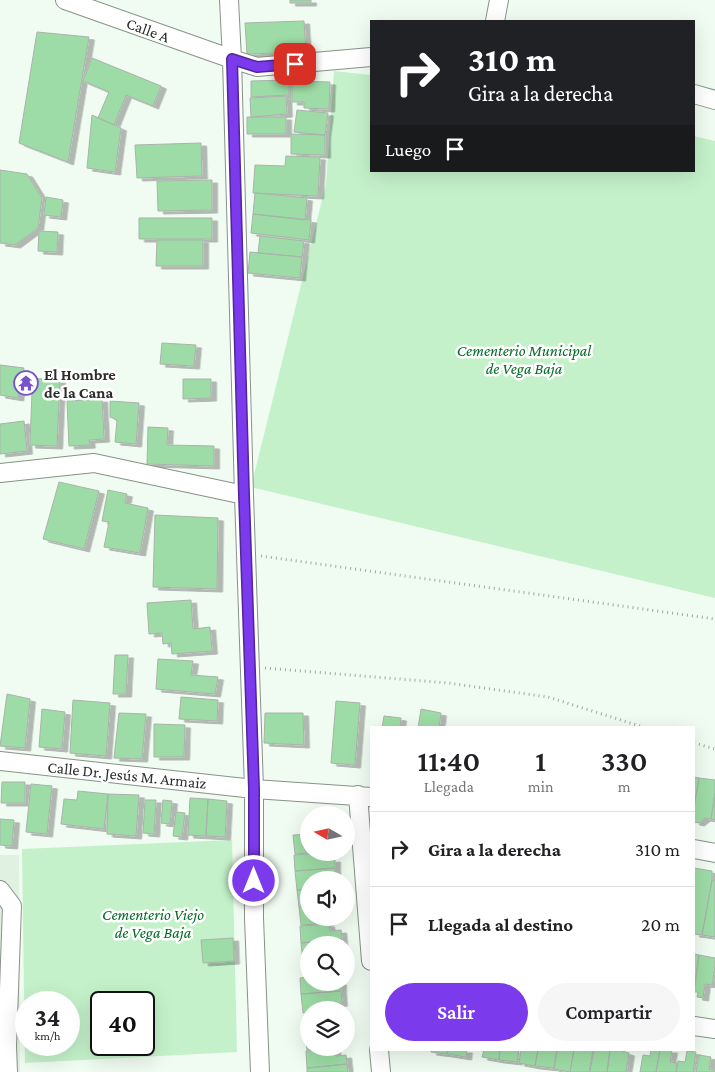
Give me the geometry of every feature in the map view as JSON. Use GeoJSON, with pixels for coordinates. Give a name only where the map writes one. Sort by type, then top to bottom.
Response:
{"type":"FeatureCollection","features":[{"type":"Feature","properties":{"kind":"street","name":"Calle A"},"geometry":{"type":"LineString","coordinates":[[65,0],[257,67],[370,57]]}},
{"type":"Feature","properties":{"kind":"street"},"geometry":{"type":"LineString","coordinates":[[230,0],[254,789],[254,918],[260,1072]]}},
{"type":"Feature","properties":{"kind":"street"},"geometry":{"type":"LineString","coordinates":[[495,20],[500,0]]}},
{"type":"Feature","properties":{"kind":"street"},"geometry":{"type":"LineString","coordinates":[[695,94],[715,100]]}},
{"type":"Feature","properties":{"kind":"street"},"geometry":{"type":"LineString","coordinates":[[0,473],[94,463],[244,495]]}},
{"type":"Feature","properties":{"kind":"street","name":"Calle Dr. Jesús M. Armaiz"},"geometry":{"type":"LineString","coordinates":[[0,761],[254,789],[365,796]]}},
{"type":"Feature","properties":{"kind":"street"},"geometry":{"type":"LineString","coordinates":[[365,796],[370,934]]}},
{"type":"Feature","properties":{"kind":"street"},"geometry":{"type":"LineString","coordinates":[[695,849],[715,853]]}},
{"type":"Feature","properties":{"kind":"street"},"geometry":{"type":"LineString","coordinates":[[0,890],[12,906],[7,1046],[8,1072]]}},
{"type":"Feature","properties":{"kind":"street"},"geometry":{"type":"LineString","coordinates":[[695,1026],[715,1029]]}},
{"type":"Feature","properties":{"kind":"street"},"geometry":{"type":"LineString","coordinates":[[379,1051],[381,1072]]}},
{"type":"Feature","properties":{"kind":"path"},"geometry":{"type":"LineString","coordinates":[[246,554],[715,619]]}},
{"type":"Feature","properties":{"kind":"path"},"geometry":{"type":"LineString","coordinates":[[250,667],[448,683],[548,697],[640,726]]}},
{"type":"Feature","properties":{"kind":"path"},"geometry":{"type":"LineString","coordinates":[[695,743],[715,750]]}},
{"type":"Feature","properties":{"kind":"shaded area"},"geometry":{"type":"Polygon","coordinates":[[[0,855],[19,855],[20,991],[15,991],[15,1056],[20,1056],[20,1072],[0,1072],[0,855]]]}},
{"type":"Feature","properties":{"kind":"green space","name":"Cementerio Municipal de Vega Baja"},"geometry":{"type":"Polygon","coordinates":[[[334,71],[370,75],[370,172],[695,172],[695,136],[715,141],[715,598],[251,487],[326,184],[334,71]]]}},
{"type":"Feature","properties":{"kind":"green space","name":"Cementerio Viejo de Vega Baja"},"geometry":{"type":"Polygon","coordinates":[[[232,840],[237,1052],[25,1063],[25,1056],[80,1056],[80,991],[24,991],[22,849],[232,840]]]}},
{"type":"Feature","properties":{"kind":"building"},"geometry":{"type":"Polygon","coordinates":[[[290,0],[311,0],[311,3],[290,3],[290,0]]]}},
{"type":"Feature","properties":{"kind":"building"},"geometry":{"type":"Polygon","coordinates":[[[304,21],[306,52],[247,54],[245,23],[304,21]]]}},
{"type":"Feature","properties":{"kind":"building"},"geometry":{"type":"Polygon","coordinates":[[[37,32],[89,37],[68,162],[19,143],[37,32]]]}},
{"type":"Feature","properties":{"kind":"building"},"geometry":{"type":"Polygon","coordinates":[[[92,58],[161,86],[153,106],[126,95],[114,125],[98,118],[109,92],[83,81],[92,58]]]}},
{"type":"Feature","properties":{"kind":"building"},"geometry":{"type":"Polygon","coordinates":[[[289,80],[289,95],[251,97],[251,81],[289,80]]]}},
{"type":"Feature","properties":{"kind":"building"},"geometry":{"type":"Polygon","coordinates":[[[292,81],[330,82],[329,109],[304,108],[304,102],[292,102],[292,81]]]}},
{"type":"Feature","properties":{"kind":"building"},"geometry":{"type":"Polygon","coordinates":[[[286,96],[287,114],[251,117],[250,98],[286,96]]]}},
{"type":"Feature","properties":{"kind":"building"},"geometry":{"type":"Polygon","coordinates":[[[297,110],[328,113],[325,135],[294,132],[297,110]]]}},
{"type":"Feature","properties":{"kind":"building"},"geometry":{"type":"Polygon","coordinates":[[[92,115],[121,128],[115,172],[87,168],[92,115]]]}},
{"type":"Feature","properties":{"kind":"building"},"geometry":{"type":"Polygon","coordinates":[[[247,117],[286,117],[286,134],[247,134],[247,117]]]}},
{"type":"Feature","properties":{"kind":"building"},"geometry":{"type":"Polygon","coordinates":[[[291,134],[325,135],[325,155],[291,154],[291,134]]]}},
{"type":"Feature","properties":{"kind":"building"},"geometry":{"type":"Polygon","coordinates":[[[201,143],[202,176],[137,178],[135,145],[201,143]]]}},
{"type":"Feature","properties":{"kind":"building"},"geometry":{"type":"Polygon","coordinates":[[[286,156],[320,157],[318,196],[253,193],[255,165],[285,166],[286,156]]]}},
{"type":"Feature","properties":{"kind":"building"},"geometry":{"type":"Polygon","coordinates":[[[0,170],[27,174],[42,198],[38,228],[15,245],[0,243],[0,170]]]}},
{"type":"Feature","properties":{"kind":"building"},"geometry":{"type":"Polygon","coordinates":[[[212,180],[212,210],[158,211],[157,181],[212,180]]]}},
{"type":"Feature","properties":{"kind":"building"},"geometry":{"type":"Polygon","coordinates":[[[255,193],[307,198],[305,220],[253,214],[255,193]]]}},
{"type":"Feature","properties":{"kind":"building"},"geometry":{"type":"Polygon","coordinates":[[[46,197],[63,200],[61,217],[44,215],[46,197]]]}},
{"type":"Feature","properties":{"kind":"building"},"geometry":{"type":"Polygon","coordinates":[[[253,214],[311,220],[309,240],[251,233],[253,214]]]}},
{"type":"Feature","properties":{"kind":"building"},"geometry":{"type":"Polygon","coordinates":[[[139,218],[212,218],[212,239],[139,239],[139,218]]]}},
{"type":"Feature","properties":{"kind":"building"},"geometry":{"type":"Polygon","coordinates":[[[39,231],[58,232],[57,252],[38,251],[39,231]]]}},
{"type":"Feature","properties":{"kind":"building"},"geometry":{"type":"Polygon","coordinates":[[[260,236],[304,241],[302,257],[258,253],[260,236]]]}},
{"type":"Feature","properties":{"kind":"building"},"geometry":{"type":"Polygon","coordinates":[[[157,240],[203,240],[203,266],[156,266],[157,240]]]}},
{"type":"Feature","properties":{"kind":"building"},"geometry":{"type":"Polygon","coordinates":[[[250,252],[302,257],[300,278],[248,273],[250,252]]]}},
{"type":"Feature","properties":{"kind":"building"},"geometry":{"type":"Polygon","coordinates":[[[162,343],[196,345],[194,366],[160,364],[162,343]]]}},
{"type":"Feature","properties":{"kind":"building"},"geometry":{"type":"Polygon","coordinates":[[[0,365],[24,368],[18,398],[0,395],[0,365]]]}},
{"type":"Feature","properties":{"kind":"building"},"geometry":{"type":"Polygon","coordinates":[[[28,378],[60,380],[57,446],[30,445],[32,391],[28,391],[28,378]]]}},
{"type":"Feature","properties":{"kind":"building"},"geometry":{"type":"Polygon","coordinates":[[[183,379],[211,379],[211,398],[183,399],[183,379]]]}},
{"type":"Feature","properties":{"kind":"building"},"geometry":{"type":"Polygon","coordinates":[[[102,399],[104,439],[89,440],[90,445],[69,446],[67,401],[102,399]]]}},
{"type":"Feature","properties":{"kind":"building"},"geometry":{"type":"Polygon","coordinates":[[[110,401],[139,403],[136,444],[115,442],[117,420],[110,417],[110,401]]]}},
{"type":"Feature","properties":{"kind":"building"},"geometry":{"type":"Polygon","coordinates":[[[24,421],[27,451],[0,454],[0,424],[24,421]]]}},
{"type":"Feature","properties":{"kind":"building"},"geometry":{"type":"Polygon","coordinates":[[[148,427],[168,428],[167,445],[214,446],[214,466],[147,464],[148,427]]]}},
{"type":"Feature","properties":{"kind":"building"},"geometry":{"type":"Polygon","coordinates":[[[59,482],[99,491],[84,549],[43,539],[59,482]]]}},
{"type":"Feature","properties":{"kind":"building"},"geometry":{"type":"Polygon","coordinates":[[[108,490],[127,494],[125,503],[148,508],[140,553],[104,547],[109,522],[102,521],[108,490]]]}},
{"type":"Feature","properties":{"kind":"building"},"geometry":{"type":"Polygon","coordinates":[[[155,515],[218,518],[217,589],[153,587],[155,515]]]}},
{"type":"Feature","properties":{"kind":"building"},"geometry":{"type":"Polygon","coordinates":[[[191,600],[193,629],[210,627],[212,651],[172,654],[171,643],[163,644],[162,633],[149,634],[147,603],[191,600]]]}},
{"type":"Feature","properties":{"kind":"building"},"geometry":{"type":"Polygon","coordinates":[[[115,655],[128,655],[126,694],[113,694],[115,655]]]}},
{"type":"Feature","properties":{"kind":"building"},"geometry":{"type":"Polygon","coordinates":[[[158,659],[193,661],[191,675],[218,677],[215,694],[156,689],[158,659]]]}},
{"type":"Feature","properties":{"kind":"building"},"geometry":{"type":"Polygon","coordinates":[[[7,694],[30,699],[25,748],[0,746],[7,694]]]}},
{"type":"Feature","properties":{"kind":"building"},"geometry":{"type":"Polygon","coordinates":[[[181,697],[218,700],[217,721],[179,719],[181,697]]]}},
{"type":"Feature","properties":{"kind":"building"},"geometry":{"type":"Polygon","coordinates":[[[73,700],[110,703],[106,756],[70,753],[73,700]]]}},
{"type":"Feature","properties":{"kind":"building"},"geometry":{"type":"Polygon","coordinates":[[[336,701],[360,703],[355,765],[331,763],[336,701]]]}},
{"type":"Feature","properties":{"kind":"building"},"geometry":{"type":"Polygon","coordinates":[[[42,709],[65,712],[62,749],[39,747],[42,709]]]}},
{"type":"Feature","properties":{"kind":"building"},"geometry":{"type":"Polygon","coordinates":[[[421,709],[441,713],[439,726],[418,726],[421,709]]]}},
{"type":"Feature","properties":{"kind":"building"},"geometry":{"type":"Polygon","coordinates":[[[119,713],[146,714],[142,759],[114,758],[119,713]]]}},
{"type":"Feature","properties":{"kind":"building"},"geometry":{"type":"Polygon","coordinates":[[[265,713],[303,713],[304,745],[264,743],[265,713]]]}},
{"type":"Feature","properties":{"kind":"building"},"geometry":{"type":"Polygon","coordinates":[[[384,716],[401,718],[400,726],[382,726],[384,716]]]}},
{"type":"Feature","properties":{"kind":"building"},"geometry":{"type":"Polygon","coordinates":[[[154,724],[185,725],[184,757],[154,757],[154,724]]]}},
{"type":"Feature","properties":{"kind":"building"},"geometry":{"type":"Polygon","coordinates":[[[695,777],[699,778],[695,801],[695,777]]]}},
{"type":"Feature","properties":{"kind":"building"},"geometry":{"type":"Polygon","coordinates":[[[699,778],[715,780],[711,819],[705,818],[699,823],[695,822],[695,801],[699,778]]]}},
{"type":"Feature","properties":{"kind":"building"},"geometry":{"type":"Polygon","coordinates":[[[2,782],[25,782],[25,803],[1,803],[2,782]]]}},
{"type":"Feature","properties":{"kind":"building"},"geometry":{"type":"Polygon","coordinates":[[[31,784],[52,786],[47,834],[26,832],[31,784]]]}},
{"type":"Feature","properties":{"kind":"building"},"geometry":{"type":"Polygon","coordinates":[[[78,791],[108,794],[104,829],[61,824],[64,799],[77,800],[78,791]]]}},
{"type":"Feature","properties":{"kind":"building"},"geometry":{"type":"Polygon","coordinates":[[[715,793],[715,820],[711,819],[715,793]]]}},
{"type":"Feature","properties":{"kind":"building"},"geometry":{"type":"Polygon","coordinates":[[[108,794],[139,795],[136,836],[107,834],[108,794]]]}},
{"type":"Feature","properties":{"kind":"building"},"geometry":{"type":"Polygon","coordinates":[[[190,798],[208,799],[206,836],[188,835],[190,798]]]}},
{"type":"Feature","properties":{"kind":"building"},"geometry":{"type":"Polygon","coordinates":[[[208,799],[227,801],[225,837],[206,836],[208,799]]]}},
{"type":"Feature","properties":{"kind":"building"},"geometry":{"type":"Polygon","coordinates":[[[145,800],[156,800],[154,834],[143,833],[145,800]]]}},
{"type":"Feature","properties":{"kind":"building"},"geometry":{"type":"Polygon","coordinates":[[[163,800],[172,801],[170,824],[161,823],[163,800]]]}},
{"type":"Feature","properties":{"kind":"building"},"geometry":{"type":"Polygon","coordinates":[[[176,812],[185,813],[182,837],[173,836],[176,812]]]}},
{"type":"Feature","properties":{"kind":"building"},"geometry":{"type":"Polygon","coordinates":[[[0,819],[14,820],[12,846],[0,845],[0,819]]]}},
{"type":"Feature","properties":{"kind":"building"},"geometry":{"type":"Polygon","coordinates":[[[293,835],[300,835],[300,854],[295,854],[293,835]]]}},
{"type":"Feature","properties":{"kind":"building"},"geometry":{"type":"Polygon","coordinates":[[[294,855],[300,855],[300,861],[335,861],[335,868],[295,871],[294,855]]]}},
{"type":"Feature","properties":{"kind":"building"},"geometry":{"type":"Polygon","coordinates":[[[335,868],[335,871],[300,871],[300,890],[297,890],[295,871],[335,868]]]}},
{"type":"Feature","properties":{"kind":"building"},"geometry":{"type":"Polygon","coordinates":[[[695,868],[712,871],[702,935],[695,934],[695,868]]]}},
{"type":"Feature","properties":{"kind":"building"},"geometry":{"type":"Polygon","coordinates":[[[712,880],[715,881],[715,937],[702,935],[712,880]]]}},
{"type":"Feature","properties":{"kind":"building"},"geometry":{"type":"Polygon","coordinates":[[[297,890],[300,890],[300,907],[299,907],[297,890]]]}},
{"type":"Feature","properties":{"kind":"building"},"geometry":{"type":"Polygon","coordinates":[[[300,926],[329,926],[330,931],[341,930],[342,936],[301,936],[300,926]]]}},
{"type":"Feature","properties":{"kind":"building"},"geometry":{"type":"Polygon","coordinates":[[[233,938],[234,961],[203,963],[201,940],[233,938]]]}},
{"type":"Feature","properties":{"kind":"building"},"geometry":{"type":"Polygon","coordinates":[[[695,954],[699,955],[695,982],[695,954]]]}},
{"type":"Feature","properties":{"kind":"building"},"geometry":{"type":"Polygon","coordinates":[[[699,955],[715,958],[712,985],[705,984],[703,998],[697,997],[698,992],[695,992],[699,955]]]}},
{"type":"Feature","properties":{"kind":"building"},"geometry":{"type":"Polygon","coordinates":[[[301,991],[341,991],[301,994],[301,991]]]}},
{"type":"Feature","properties":{"kind":"building"},"geometry":{"type":"Polygon","coordinates":[[[341,991],[342,1001],[302,1001],[301,994],[341,991]]]}},
{"type":"Feature","properties":{"kind":"building"},"geometry":{"type":"Polygon","coordinates":[[[431,1051],[448,1051],[447,1054],[431,1051]]]}},
{"type":"Feature","properties":{"kind":"building"},"geometry":{"type":"Polygon","coordinates":[[[448,1051],[467,1051],[466,1057],[447,1054],[448,1051]]]}},
{"type":"Feature","properties":{"kind":"building"},"geometry":{"type":"Polygon","coordinates":[[[484,1051],[500,1051],[499,1060],[482,1057],[484,1051]]]}},
{"type":"Feature","properties":{"kind":"building"},"geometry":{"type":"Polygon","coordinates":[[[500,1051],[519,1051],[517,1062],[499,1060],[500,1051]]]}},
{"type":"Feature","properties":{"kind":"building"},"geometry":{"type":"Polygon","coordinates":[[[521,1051],[538,1051],[535,1066],[519,1063],[521,1051]]]}},
{"type":"Feature","properties":{"kind":"building"},"geometry":{"type":"Polygon","coordinates":[[[538,1051],[557,1051],[554,1068],[535,1066],[538,1051]]]}},
{"type":"Feature","properties":{"kind":"building"},"geometry":{"type":"Polygon","coordinates":[[[557,1051],[574,1051],[570,1072],[554,1069],[557,1051]]]}},
{"type":"Feature","properties":{"kind":"building"},"geometry":{"type":"Polygon","coordinates":[[[574,1051],[593,1051],[589,1072],[570,1072],[574,1051]]]}},
{"type":"Feature","properties":{"kind":"building"},"geometry":{"type":"Polygon","coordinates":[[[594,1051],[610,1051],[607,1072],[590,1072],[594,1051]]]}},
{"type":"Feature","properties":{"kind":"building"},"geometry":{"type":"Polygon","coordinates":[[[610,1051],[629,1053],[626,1072],[607,1072],[610,1051]]]}},
{"type":"Feature","properties":{"kind":"building"},"geometry":{"type":"Polygon","coordinates":[[[651,1051],[660,1051],[656,1072],[640,1072],[643,1055],[650,1056],[651,1051]]]}},
{"type":"Feature","properties":{"kind":"building"},"geometry":{"type":"Polygon","coordinates":[[[660,1051],[672,1051],[670,1062],[677,1063],[676,1072],[656,1072],[660,1051]]]}},
{"type":"Feature","properties":{"kind":"building"},"geometry":{"type":"Polygon","coordinates":[[[687,1051],[696,1052],[693,1072],[676,1072],[678,1061],[685,1062],[687,1051]]]}},
{"type":"Feature","properties":{"kind":"building"},"geometry":{"type":"Polygon","coordinates":[[[699,1055],[711,1057],[709,1069],[715,1070],[715,1072],[696,1072],[699,1055]]]}},
{"type":"Feature","properties":{"kind":"building"},"geometry":{"type":"Polygon","coordinates":[[[306,1056],[346,1056],[347,1064],[307,1068],[306,1056]]]}},
{"type":"Feature","properties":{"kind":"building"},"geometry":{"type":"Polygon","coordinates":[[[347,1064],[348,1072],[307,1072],[307,1068],[347,1064]]]}},
{"type":"Feature","properties":{"kind":"place","name":"El Hombre de la Cana"},"geometry":{"type":"Point","coordinates":[26,383]}},
{"type":"Feature","properties":{"kind":"route"},"geometry":{"type":"LineString","coordinates":[[254,881],[254,789],[232,59],[257,67],[295,64]]}}]}
